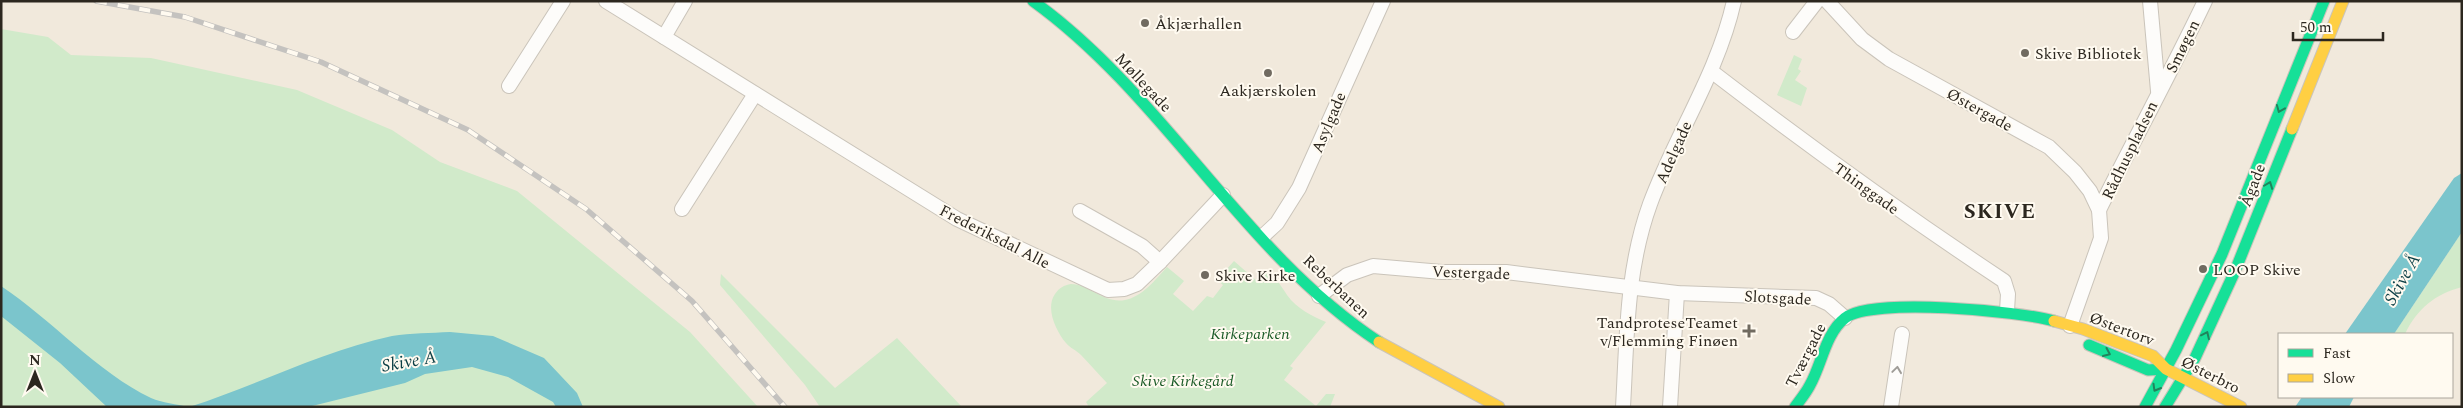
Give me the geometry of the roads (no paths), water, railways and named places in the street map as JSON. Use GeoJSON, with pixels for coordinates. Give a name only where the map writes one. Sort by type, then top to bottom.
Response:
{"type":"FeatureCollection","features":[{"type":"Feature","properties":{"kind":"street"},"geometry":{"type":"LineString","coordinates":[[509,86],[563,1]]}},
{"type":"Feature","properties":{"kind":"street","name":"Frederiksdal Alle"},"geometry":{"type":"LineString","coordinates":[[606,1],[957,219],[1108,290],[1124,289],[1134,285],[1160,262],[1222,195]]}},
{"type":"Feature","properties":{"kind":"street"},"geometry":{"type":"LineString","coordinates":[[664,36],[685,1]]}},
{"type":"Feature","properties":{"kind":"street","name":"Møllegade"},"geometry":{"type":"LineString","coordinates":[[1033,1],[1084,41],[1156,118],[1222,195]]}},
{"type":"Feature","properties":{"kind":"street","name":"Asylgade"},"geometry":{"type":"LineString","coordinates":[[1263,236],[1277,223],[1299,188],[1383,1]]}},
{"type":"Feature","properties":{"kind":"street","name":"Adelgade"},"geometry":{"type":"LineString","coordinates":[[1623,407],[1628,307],[1635,254],[1650,203],[1710,71],[1734,1]]}},
{"type":"Feature","properties":{"kind":"street"},"geometry":{"type":"LineString","coordinates":[[1793,32],[1817,1]]}},
{"type":"Feature","properties":{"kind":"street","name":"Østergade"},"geometry":{"type":"LineString","coordinates":[[1827,1],[1862,38],[1889,59],[2049,147],[2075,172],[2090,191],[2099,210],[2101,238],[2070,326]]}},
{"type":"Feature","properties":{"kind":"street"},"geometry":{"type":"LineString","coordinates":[[2150,1],[2158,91]]}},
{"type":"Feature","properties":{"kind":"street","name":"Smøgen"},"geometry":{"type":"LineString","coordinates":[[2158,91],[2172,70],[2205,1]]}},
{"type":"Feature","properties":{"kind":"street","name":"Ågade"},"geometry":{"type":"LineString","coordinates":[[2145,407],[2166,369],[2222,254],[2324,1]]}},
{"type":"Feature","properties":{"kind":"street","name":"Ågade"},"geometry":{"type":"LineString","coordinates":[[2165,407],[2195,358],[2235,271],[2343,1]]}},
{"type":"Feature","properties":{"kind":"street","name":"Thinggade"},"geometry":{"type":"LineString","coordinates":[[1710,71],[1906,216],[2004,281],[2008,294],[2007,311]]}},
{"type":"Feature","properties":{"kind":"street","name":"Rådhuspladsen"},"geometry":{"type":"LineString","coordinates":[[2099,210],[2158,91]]}},
{"type":"Feature","properties":{"kind":"street"},"geometry":{"type":"LineString","coordinates":[[682,209],[755,94]]}},
{"type":"Feature","properties":{"kind":"street","name":"Reberbanen"},"geometry":{"type":"LineString","coordinates":[[1222,195],[1320,296],[1368,335],[1499,407]]}},
{"type":"Feature","properties":{"kind":"street"},"geometry":{"type":"LineString","coordinates":[[1080,211],[1142,246],[1160,262]]}},
{"type":"Feature","properties":{"kind":"street","name":"Vestergade"},"geometry":{"type":"LineString","coordinates":[[1320,296],[1347,275],[1373,266],[1442,272],[1506,272],[1630,288]]}},
{"type":"Feature","properties":{"kind":"street","name":"Slotsgade"},"geometry":{"type":"LineString","coordinates":[[1630,288],[1676,292],[1816,298],[1830,304],[1845,318]]}},
{"type":"Feature","properties":{"kind":"street"},"geometry":{"type":"LineString","coordinates":[[1670,407],[1676,292]]}},
{"type":"Feature","properties":{"kind":"street"},"geometry":{"type":"LineString","coordinates":[[1845,318],[1860,310],[1874,307],[2007,311]]}},
{"type":"Feature","properties":{"kind":"street","name":"Østertorv"},"geometry":{"type":"LineString","coordinates":[[2007,311],[2039,316],[2070,326],[2076,339],[2098,349],[2148,370],[2166,369]]}},
{"type":"Feature","properties":{"kind":"street","name":"Tværgade"},"geometry":{"type":"LineString","coordinates":[[1795,407],[1810,386],[1831,334],[1845,318]]}},
{"type":"Feature","properties":{"kind":"street"},"geometry":{"type":"LineString","coordinates":[[1891,407],[1902,334]]}},
{"type":"Feature","properties":{"kind":"street","name":"Østerbro"},"geometry":{"type":"LineString","coordinates":[[2166,369],[2241,407]]}},
{"type":"Feature","properties":{"kind":"water","name":"Skive Å"},"geometry":{"type":"Polygon","coordinates":[[[2462,173],[2462,232],[2395,333],[2346,333],[2454,178],[2462,173]]]}},
{"type":"Feature","properties":{"kind":"water"},"geometry":{"type":"Polygon","coordinates":[[[1,286],[20,299],[112,375],[155,400],[188,407],[107,407],[60,363],[1,316],[1,286]]]}},
{"type":"Feature","properties":{"kind":"water","name":"Skive Å"},"geometry":{"type":"Polygon","coordinates":[[[450,332],[493,336],[544,358],[577,393],[583,407],[556,407],[553,402],[508,377],[472,367],[425,374],[405,383],[308,407],[189,407],[315,359],[366,342],[399,335],[450,332]]]}},
{"type":"Feature","properties":{"kind":"water"},"geometry":{"type":"Polygon","coordinates":[[[2301,398],[2354,398],[2349,407],[2295,407],[2301,398]]]}},
{"type":"Feature","properties":{"kind":"railway"},"geometry":{"type":"LineString","coordinates":[[96,1],[185,17],[321,62],[468,130],[586,209],[692,301],[785,407]]}},
{"type":"Feature","properties":{"kind":"place","name":"Åkjærhallen"},"geometry":{"type":"Point","coordinates":[1145,23]}},
{"type":"Feature","properties":{"kind":"place","name":"Skive Bibliotek"},"geometry":{"type":"Point","coordinates":[2025,53]}},
{"type":"Feature","properties":{"kind":"place","name":"Aakjærskolen"},"geometry":{"type":"Point","coordinates":[1268,73]}},
{"type":"Feature","properties":{"kind":"place","name":"LOOP Skive"},"geometry":{"type":"Point","coordinates":[2203,269]}},
{"type":"Feature","properties":{"kind":"place","name":"Skive Kirke"},"geometry":{"type":"Point","coordinates":[1205,275]}},
{"type":"Feature","properties":{"kind":"place","name":"TandproteseTeamet v/Flemming Finøen"},"geometry":{"type":"Point","coordinates":[1749,331]}},
{"type":"Feature","properties":{"kind":"district","name":"SKIVE"},"geometry":{"type":"Point","coordinates":[2000,211]}},
{"type":"Feature","properties":{"kind":"park label","name":"Kirkeparken"},"geometry":{"type":"Point","coordinates":[1250,333]}},
{"type":"Feature","properties":{"kind":"park label","name":"Skive Kirkegård"},"geometry":{"type":"Point","coordinates":[1183,380]}}]}
